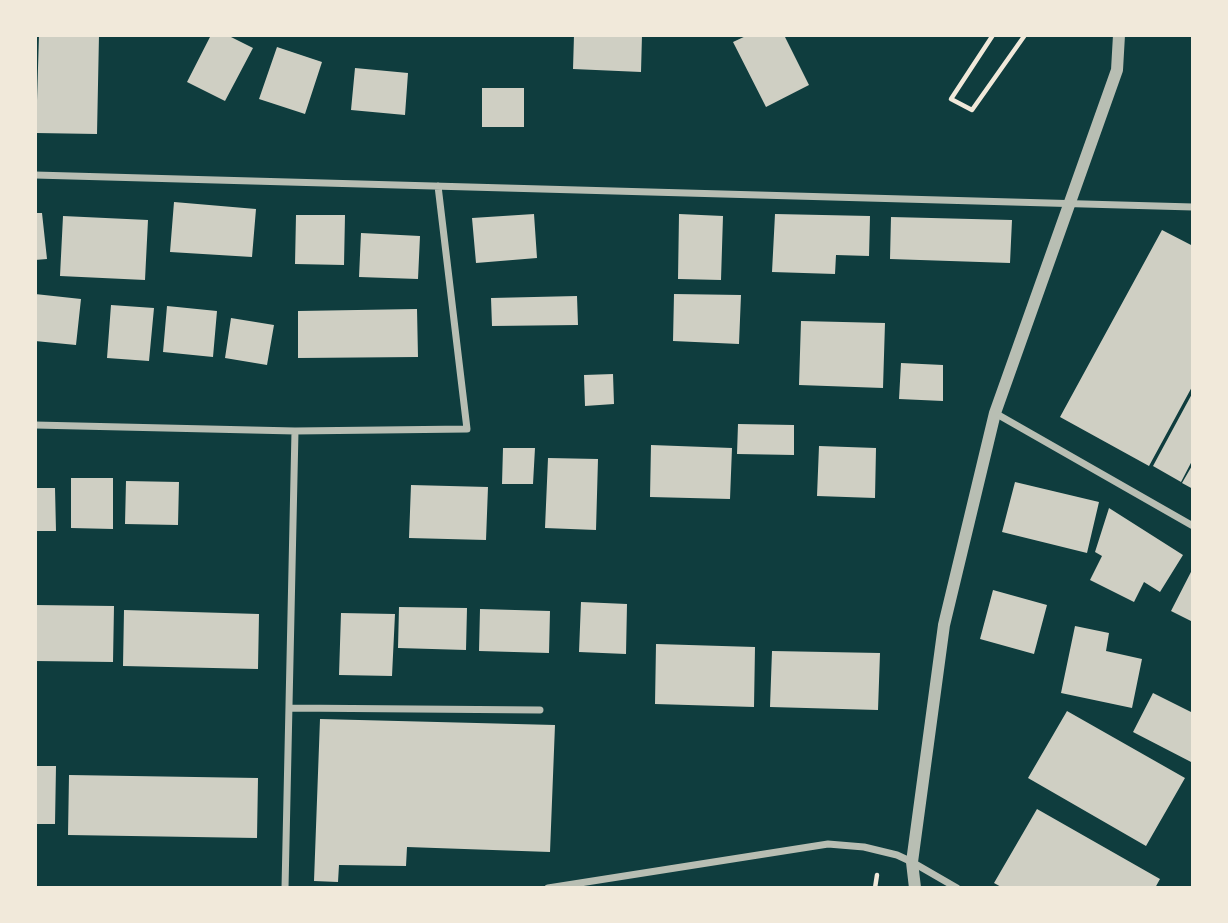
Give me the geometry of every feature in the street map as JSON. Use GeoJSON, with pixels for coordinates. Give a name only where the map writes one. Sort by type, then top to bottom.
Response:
{"type":"FeatureCollection","features":[{"type":"Feature","properties":{"kind":"street"},"geometry":{"type":"LineString","coordinates":[[915,888],[912,862],[943,625],[995,413],[1116,70],[1119,35]]}},
{"type":"Feature","properties":{"kind":"street"},"geometry":{"type":"LineString","coordinates":[[35,174],[1193,207]]}},
{"type":"Feature","properties":{"kind":"street"},"geometry":{"type":"LineString","coordinates":[[35,425],[295,431],[467,429],[438,186]]}},
{"type":"Feature","properties":{"kind":"street"},"geometry":{"type":"LineString","coordinates":[[995,413],[1193,526]]}},
{"type":"Feature","properties":{"kind":"street"},"geometry":{"type":"LineString","coordinates":[[285,888],[295,431]]}},
{"type":"Feature","properties":{"kind":"street"},"geometry":{"type":"LineString","coordinates":[[289,708],[540,710]]}},
{"type":"Feature","properties":{"kind":"street"},"geometry":{"type":"LineString","coordinates":[[548,888],[828,844],[864,847],[897,855],[957,888]]}},
{"type":"Feature","properties":{"kind":"path"},"geometry":{"type":"LineString","coordinates":[[993,35],[951,99],[972,110],[1025,35]]}},
{"type":"Feature","properties":{"kind":"building"},"geometry":{"type":"Polygon","coordinates":[[[39,35],[99,35],[97,134],[36,133],[39,35]]]}},
{"type":"Feature","properties":{"kind":"building"},"geometry":{"type":"Polygon","coordinates":[[[211,35],[227,35],[253,48],[225,101],[187,82],[211,35]]]}},
{"type":"Feature","properties":{"kind":"building"},"geometry":{"type":"Polygon","coordinates":[[[574,35],[642,35],[641,72],[573,69],[574,35]]]}},
{"type":"Feature","properties":{"kind":"building"},"geometry":{"type":"Polygon","coordinates":[[[748,35],[784,35],[809,85],[766,107],[733,42],[748,35]]]}},
{"type":"Feature","properties":{"kind":"building"},"geometry":{"type":"Polygon","coordinates":[[[277,47],[322,62],[305,114],[259,99],[277,47]]]}},
{"type":"Feature","properties":{"kind":"building"},"geometry":{"type":"Polygon","coordinates":[[[355,68],[408,73],[405,115],[351,110],[355,68]]]}},
{"type":"Feature","properties":{"kind":"building"},"geometry":{"type":"Polygon","coordinates":[[[482,88],[524,88],[524,127],[482,127],[482,88]]]}},
{"type":"Feature","properties":{"kind":"building"},"geometry":{"type":"Polygon","coordinates":[[[174,202],[256,209],[252,257],[170,252],[174,202]]]}},
{"type":"Feature","properties":{"kind":"building"},"geometry":{"type":"Polygon","coordinates":[[[35,213],[42,213],[47,259],[35,260],[35,213]]]}},
{"type":"Feature","properties":{"kind":"building"},"geometry":{"type":"Polygon","coordinates":[[[534,214],[537,258],[476,263],[472,218],[534,214]]]}},
{"type":"Feature","properties":{"kind":"building"},"geometry":{"type":"Polygon","coordinates":[[[679,214],[723,216],[721,280],[678,279],[679,214]]]}},
{"type":"Feature","properties":{"kind":"building"},"geometry":{"type":"Polygon","coordinates":[[[775,214],[870,216],[869,256],[836,255],[835,274],[772,272],[775,214]]]}},
{"type":"Feature","properties":{"kind":"building"},"geometry":{"type":"Polygon","coordinates":[[[296,215],[345,215],[344,265],[295,264],[296,215]]]}},
{"type":"Feature","properties":{"kind":"building"},"geometry":{"type":"Polygon","coordinates":[[[63,216],[148,220],[145,280],[60,276],[63,216]]]}},
{"type":"Feature","properties":{"kind":"building"},"geometry":{"type":"Polygon","coordinates":[[[891,217],[1012,220],[1010,263],[890,259],[891,217]]]}},
{"type":"Feature","properties":{"kind":"building"},"geometry":{"type":"Polygon","coordinates":[[[1162,230],[1193,246],[1193,385],[1149,466],[1060,417],[1162,230]]]}},
{"type":"Feature","properties":{"kind":"building"},"geometry":{"type":"Polygon","coordinates":[[[361,233],[420,236],[418,279],[359,277],[361,233]]]}},
{"type":"Feature","properties":{"kind":"building"},"geometry":{"type":"Polygon","coordinates":[[[35,294],[81,299],[76,345],[35,341],[35,294]]]}},
{"type":"Feature","properties":{"kind":"building"},"geometry":{"type":"Polygon","coordinates":[[[674,294],[741,295],[739,344],[673,341],[674,294]]]}},
{"type":"Feature","properties":{"kind":"building"},"geometry":{"type":"Polygon","coordinates":[[[577,296],[578,325],[492,326],[491,298],[577,296]]]}},
{"type":"Feature","properties":{"kind":"building"},"geometry":{"type":"Polygon","coordinates":[[[111,305],[154,308],[149,361],[107,358],[111,305]]]}},
{"type":"Feature","properties":{"kind":"building"},"geometry":{"type":"Polygon","coordinates":[[[167,306],[217,311],[213,357],[163,352],[167,306]]]}},
{"type":"Feature","properties":{"kind":"building"},"geometry":{"type":"Polygon","coordinates":[[[417,309],[418,357],[298,358],[298,311],[417,309]]]}},
{"type":"Feature","properties":{"kind":"building"},"geometry":{"type":"Polygon","coordinates":[[[231,318],[274,325],[267,365],[225,358],[231,318]]]}},
{"type":"Feature","properties":{"kind":"building"},"geometry":{"type":"Polygon","coordinates":[[[801,321],[885,323],[883,388],[799,385],[801,321]]]}},
{"type":"Feature","properties":{"kind":"building"},"geometry":{"type":"Polygon","coordinates":[[[901,363],[943,365],[943,401],[899,399],[901,363]]]}},
{"type":"Feature","properties":{"kind":"building"},"geometry":{"type":"Polygon","coordinates":[[[613,374],[614,404],[585,406],[584,375],[613,374]]]}},
{"type":"Feature","properties":{"kind":"building"},"geometry":{"type":"Polygon","coordinates":[[[1193,392],[1193,459],[1181,482],[1153,466],[1193,392]]]}},
{"type":"Feature","properties":{"kind":"building"},"geometry":{"type":"Polygon","coordinates":[[[738,424],[794,425],[794,455],[737,454],[738,424]]]}},
{"type":"Feature","properties":{"kind":"building"},"geometry":{"type":"Polygon","coordinates":[[[651,445],[732,448],[730,499],[650,497],[651,445]]]}},
{"type":"Feature","properties":{"kind":"building"},"geometry":{"type":"Polygon","coordinates":[[[819,446],[876,448],[875,498],[817,496],[819,446]]]}},
{"type":"Feature","properties":{"kind":"building"},"geometry":{"type":"Polygon","coordinates":[[[503,448],[535,448],[533,484],[502,484],[503,448]]]}},
{"type":"Feature","properties":{"kind":"building"},"geometry":{"type":"Polygon","coordinates":[[[548,458],[598,459],[596,530],[545,528],[548,458]]]}},
{"type":"Feature","properties":{"kind":"building"},"geometry":{"type":"Polygon","coordinates":[[[1193,464],[1193,489],[1182,483],[1193,464]]]}},
{"type":"Feature","properties":{"kind":"building"},"geometry":{"type":"Polygon","coordinates":[[[71,478],[113,478],[113,529],[71,528],[71,478]]]}},
{"type":"Feature","properties":{"kind":"building"},"geometry":{"type":"Polygon","coordinates":[[[126,481],[179,482],[178,525],[125,524],[126,481]]]}},
{"type":"Feature","properties":{"kind":"building"},"geometry":{"type":"Polygon","coordinates":[[[1015,482],[1099,502],[1087,553],[1002,532],[1015,482]]]}},
{"type":"Feature","properties":{"kind":"building"},"geometry":{"type":"Polygon","coordinates":[[[411,485],[488,487],[486,540],[409,538],[411,485]]]}},
{"type":"Feature","properties":{"kind":"building"},"geometry":{"type":"Polygon","coordinates":[[[35,488],[55,488],[56,531],[35,531],[35,488]]]}},
{"type":"Feature","properties":{"kind":"building"},"geometry":{"type":"Polygon","coordinates":[[[1109,508],[1183,555],[1160,592],[1144,582],[1134,602],[1090,580],[1102,556],[1095,552],[1109,508]]]}},
{"type":"Feature","properties":{"kind":"building"},"geometry":{"type":"Polygon","coordinates":[[[1193,568],[1193,622],[1171,611],[1193,568]]]}},
{"type":"Feature","properties":{"kind":"building"},"geometry":{"type":"Polygon","coordinates":[[[993,590],[1047,605],[1034,654],[980,639],[993,590]]]}},
{"type":"Feature","properties":{"kind":"building"},"geometry":{"type":"Polygon","coordinates":[[[581,602],[627,604],[626,654],[579,652],[581,602]]]}},
{"type":"Feature","properties":{"kind":"building"},"geometry":{"type":"Polygon","coordinates":[[[35,605],[114,606],[113,662],[35,661],[35,605]]]}},
{"type":"Feature","properties":{"kind":"building"},"geometry":{"type":"Polygon","coordinates":[[[399,607],[467,608],[466,650],[398,648],[399,607]]]}},
{"type":"Feature","properties":{"kind":"building"},"geometry":{"type":"Polygon","coordinates":[[[480,609],[550,611],[549,653],[479,651],[480,609]]]}},
{"type":"Feature","properties":{"kind":"building"},"geometry":{"type":"Polygon","coordinates":[[[124,610],[259,614],[258,669],[123,666],[124,610]]]}},
{"type":"Feature","properties":{"kind":"building"},"geometry":{"type":"Polygon","coordinates":[[[341,613],[395,614],[392,676],[339,675],[341,613]]]}},
{"type":"Feature","properties":{"kind":"building"},"geometry":{"type":"Polygon","coordinates":[[[1075,626],[1109,633],[1106,651],[1142,659],[1132,708],[1061,693],[1075,626]]]}},
{"type":"Feature","properties":{"kind":"building"},"geometry":{"type":"Polygon","coordinates":[[[656,644],[755,647],[754,707],[655,704],[656,644]]]}},
{"type":"Feature","properties":{"kind":"building"},"geometry":{"type":"Polygon","coordinates":[[[772,651],[880,653],[878,710],[770,707],[772,651]]]}},
{"type":"Feature","properties":{"kind":"building"},"geometry":{"type":"Polygon","coordinates":[[[1153,693],[1193,713],[1193,763],[1133,732],[1153,693]]]}},
{"type":"Feature","properties":{"kind":"building"},"geometry":{"type":"Polygon","coordinates":[[[1067,711],[1185,778],[1146,846],[1028,778],[1067,711]]]}},
{"type":"Feature","properties":{"kind":"building"},"geometry":{"type":"Polygon","coordinates":[[[320,719],[555,725],[550,852],[407,847],[406,866],[339,865],[338,882],[314,881],[320,719]]]}},
{"type":"Feature","properties":{"kind":"building"},"geometry":{"type":"Polygon","coordinates":[[[35,766],[56,766],[55,824],[35,824],[35,766]]]}},
{"type":"Feature","properties":{"kind":"building"},"geometry":{"type":"Polygon","coordinates":[[[69,775],[258,778],[257,838],[68,835],[69,775]]]}},
{"type":"Feature","properties":{"kind":"building"},"geometry":{"type":"Polygon","coordinates":[[[1037,809],[1160,879],[1155,888],[1003,888],[994,883],[1037,809]]]}}]}
